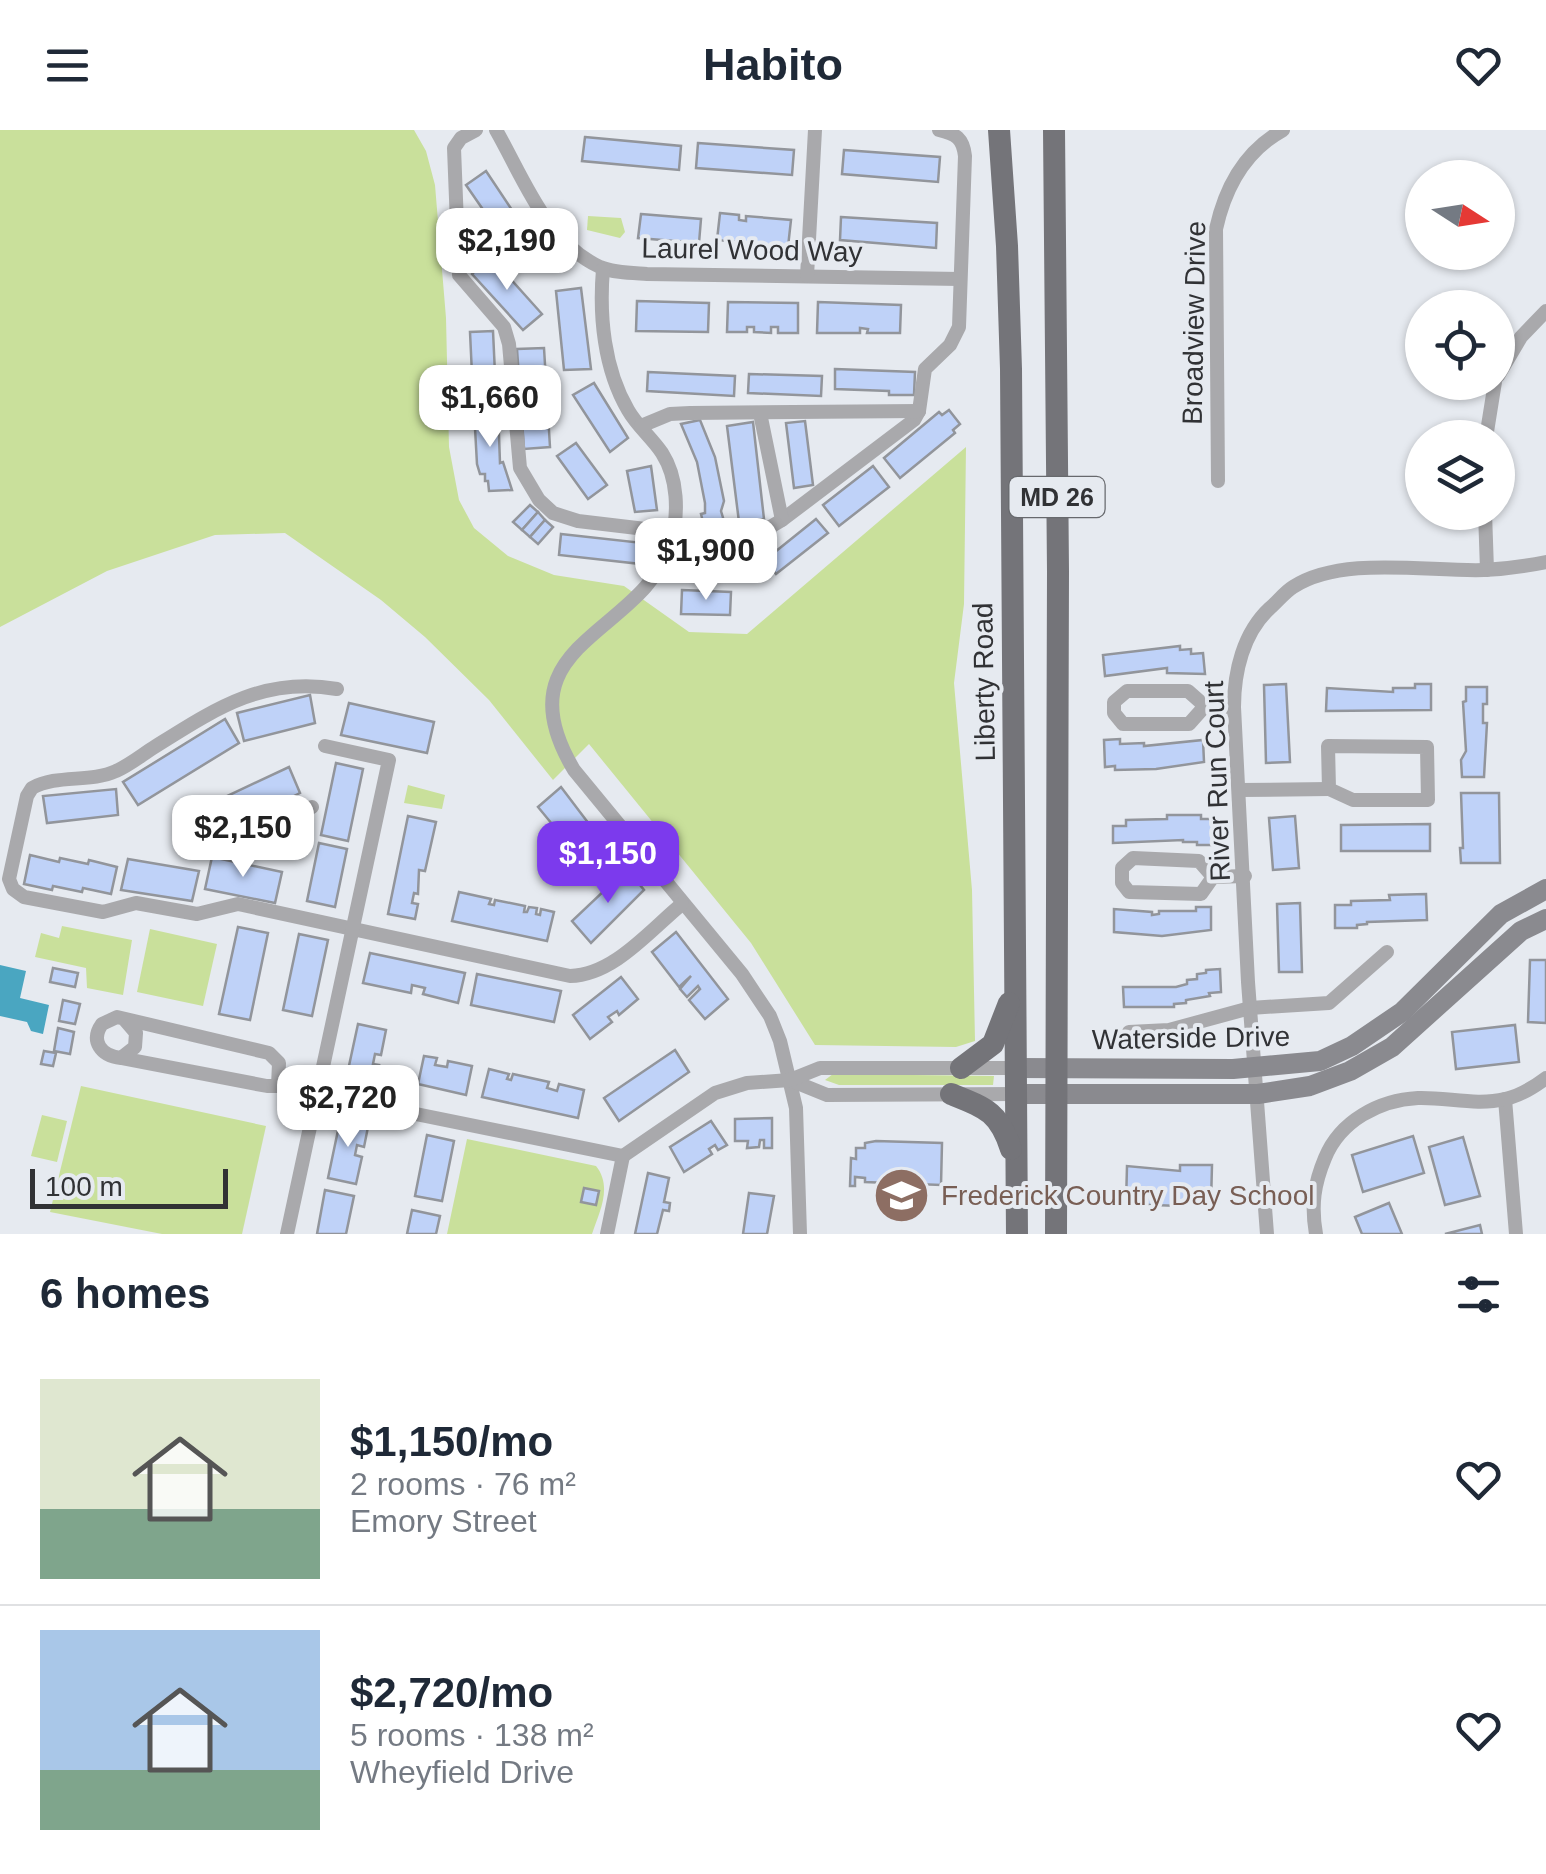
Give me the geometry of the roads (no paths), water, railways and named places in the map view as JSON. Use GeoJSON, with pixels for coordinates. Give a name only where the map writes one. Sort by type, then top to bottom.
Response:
{"type":"FeatureCollection","features":[{"type":"Feature","properties":{"kind":"main road","name":"Liberty Road"},"geometry":{"type":"LineString","coordinates":[[999,130],[1008,246],[1011,369],[1017,1234]]}},
{"type":"Feature","properties":{"kind":"main road","name":"MD 26"},"geometry":{"type":"LineString","coordinates":[[1054,130],[1056,1234]]}},
{"type":"Feature","properties":{"kind":"main road"},"geometry":{"type":"LineString","coordinates":[[961,1068],[993,1044],[1016,992]]}},
{"type":"Feature","properties":{"kind":"main road"},"geometry":{"type":"LineString","coordinates":[[952,1094],[992,1113],[1006,1134],[1016,1166]]}},
{"type":"Feature","properties":{"kind":"street"},"geometry":{"type":"LineString","coordinates":[[476,130],[461,138],[454,148],[458,274],[504,327],[509,344],[520,468],[527,484],[553,513],[578,521],[716,535],[760,532],[782,520],[914,420],[919,411],[925,369],[956,336],[963,142],[950,132],[939,130]]}},
{"type":"Feature","properties":{"kind":"street","name":"Laurel Wood Way"},"geometry":{"type":"LineString","coordinates":[[496,130],[555,234],[576,253],[603,268],[647,274],[960,279]]}},
{"type":"Feature","properties":{"kind":"street"},"geometry":{"type":"LineString","coordinates":[[808,276],[814,130]]}},
{"type":"Feature","properties":{"kind":"street","name":"Broadview Drive"},"geometry":{"type":"LineString","coordinates":[[1218,480],[1216,228],[1220,208],[1242,165],[1256,148],[1282,130]]}},
{"type":"Feature","properties":{"kind":"street"},"geometry":{"type":"LineString","coordinates":[[603,268],[605,344],[620,392],[670,469],[676,509],[670,546],[653,577],[573,651],[553,692],[552,708],[561,750],[574,770],[742,974],[770,1016],[790,1080],[798,1136],[800,1234]]}},
{"type":"Feature","properties":{"kind":"street"},"geometry":{"type":"LineString","coordinates":[[1515,347],[1546,311]]}},
{"type":"Feature","properties":{"kind":"street"},"geometry":{"type":"LineString","coordinates":[[640,426],[670,414],[919,411]]}},
{"type":"Feature","properties":{"kind":"street"},"geometry":{"type":"LineString","coordinates":[[760,413],[782,520]]}},
{"type":"Feature","properties":{"kind":"street"},"geometry":{"type":"LineString","coordinates":[[1485,530],[1487,570]]}},
{"type":"Feature","properties":{"kind":"street","name":"River Run Court"},"geometry":{"type":"LineString","coordinates":[[1267,1234],[1234,707],[1234,684],[1247,640],[1262,615],[1294,586],[1326,574],[1358,568],[1487,570],[1546,562]]}},
{"type":"Feature","properties":{"kind":"street"},"geometry":{"type":"LineString","coordinates":[[337,689],[311,684],[270,688],[198,720],[114,772],[38,784],[27,796],[10,879],[13,888],[24,896],[103,912],[136,903],[197,914],[238,904],[556,973],[584,975],[606,967],[682,904]]}},
{"type":"Feature","properties":{"kind":"street"},"geometry":{"type":"LineString","coordinates":[[1206,706],[1189,724],[1124,724],[1114,713],[1114,702],[1127,691],[1188,690],[1206,706],[1234,707]]}},
{"type":"Feature","properties":{"kind":"street"},"geometry":{"type":"LineString","coordinates":[[287,1234],[389,760],[325,746]]}},
{"type":"Feature","properties":{"kind":"street"},"geometry":{"type":"LineString","coordinates":[[1240,790],[1328,789],[1353,800],[1428,800],[1427,746],[1328,746],[1328,789]]}},
{"type":"Feature","properties":{"kind":"street"},"geometry":{"type":"LineString","coordinates":[[231,842],[312,807]]}},
{"type":"Feature","properties":{"kind":"street"},"geometry":{"type":"LineString","coordinates":[[1213,876],[1201,894],[1128,892],[1122,883],[1122,868],[1133,858],[1199,861],[1213,876],[1245,876]]}},
{"type":"Feature","properties":{"kind":"street","name":"Waterside Drive"},"geometry":{"type":"LineString","coordinates":[[1016,1068],[1256,1068],[1320,1062],[1402,1012],[1502,914],[1546,889]]}},
{"type":"Feature","properties":{"kind":"street","name":"Waterside Drive"},"geometry":{"type":"LineString","coordinates":[[1016,1094],[1258,1094],[1310,1086],[1380,1056],[1521,932],[1546,919]]}},
{"type":"Feature","properties":{"kind":"street"},"geometry":{"type":"LineString","coordinates":[[1129,1032],[1169,1030],[1250,1008],[1329,1003],[1386,952]]}},
{"type":"Feature","properties":{"kind":"street"},"geometry":{"type":"LineString","coordinates":[[278,1086],[279,1064],[270,1053],[124,1019],[110,1018],[97,1034],[99,1047],[106,1055],[121,1058],[278,1086],[318,1093],[623,1156]]}},
{"type":"Feature","properties":{"kind":"street"},"geometry":{"type":"LineString","coordinates":[[121,1058],[129,1054],[137,1040],[133,1026],[124,1019]]}},
{"type":"Feature","properties":{"kind":"street"},"geometry":{"type":"LineString","coordinates":[[607,1234],[623,1156],[715,1093],[747,1083],[790,1080],[820,1068],[1016,1068]]}},
{"type":"Feature","properties":{"kind":"street"},"geometry":{"type":"LineString","coordinates":[[1316,1234],[1312,1204],[1318,1174],[1340,1131],[1360,1115],[1393,1102],[1419,1098],[1477,1102],[1505,1099],[1546,1078]]}},
{"type":"Feature","properties":{"kind":"street"},"geometry":{"type":"LineString","coordinates":[[790,1080],[827,1094],[1016,1094]]}},
{"type":"Feature","properties":{"kind":"street"},"geometry":{"type":"LineString","coordinates":[[1505,1099],[1516,1234]]}},
{"type":"Feature","properties":{"kind":"water"},"geometry":{"type":"Polygon","coordinates":[[[0,965],[26,971],[20,998],[49,1005],[43,1034],[31,1031],[27,1022],[0,1016],[0,965]]]}},
{"type":"Feature","properties":{"kind":"place","name":"Frederick Country Day School"},"geometry":{"type":"Point","coordinates":[902,1195]}}]}
